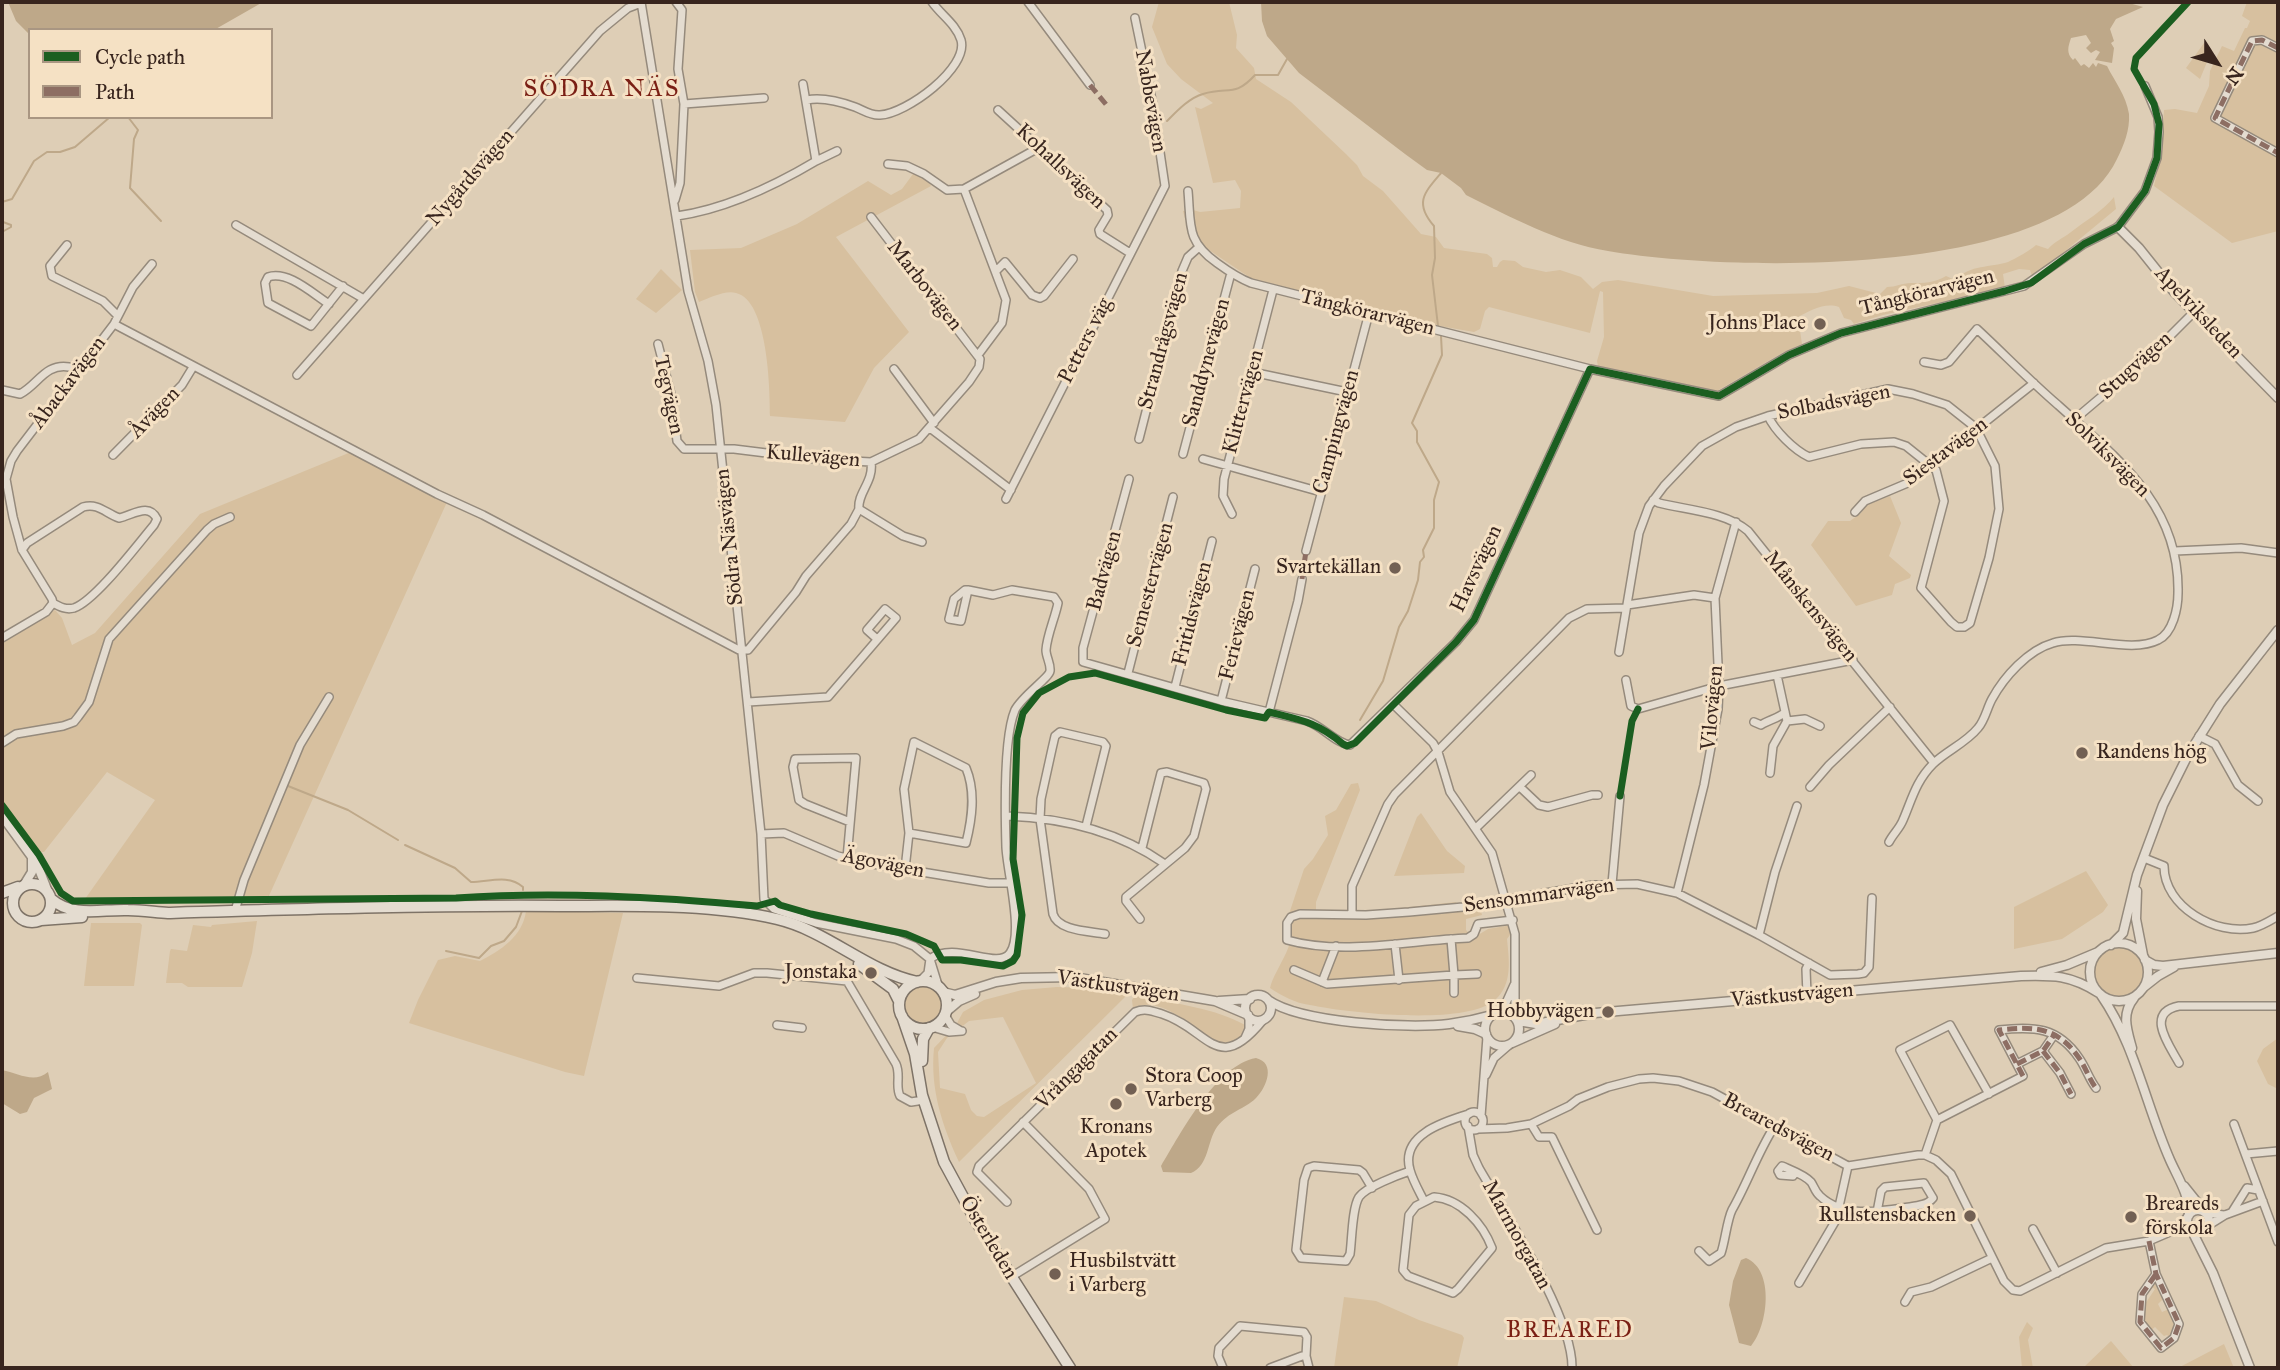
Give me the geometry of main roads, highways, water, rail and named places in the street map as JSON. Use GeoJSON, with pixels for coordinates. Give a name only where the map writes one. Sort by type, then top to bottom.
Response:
{"type":"FeatureCollection","features":[{"type":"Feature","properties":{"kind":"main road"},"geometry":{"type":"LineString","coordinates":[[2,893],[23,885],[38,884],[61,907],[74,911],[603,906],[684,909],[778,920],[825,938],[887,973],[930,982],[941,990],[946,1002],[945,1013],[940,1021],[930,1027],[913,1027],[902,1016],[893,989],[834,949],[797,932],[757,921],[603,906]]}},
{"type":"Feature","properties":{"kind":"main road"},"geometry":{"type":"LineString","coordinates":[[15,912],[13,898],[23,885]]}},
{"type":"Feature","properties":{"kind":"main road"},"geometry":{"type":"LineString","coordinates":[[41,920],[49,911],[49,895]]}},
{"type":"Feature","properties":{"kind":"main road"},"geometry":{"type":"LineString","coordinates":[[2,905],[25,921],[145,915],[154,912]]}},
{"type":"Feature","properties":{"kind":"main road"},"geometry":{"type":"LineString","coordinates":[[899,1001],[905,989],[918,981]]}},
{"type":"Feature","properties":{"kind":"main road","name":"Österleden"},"geometry":{"type":"LineString","coordinates":[[902,1016],[944,1162],[976,1221],[1070,1368]]}},
{"type":"Feature","properties":{"kind":"main road","name":"Österleden"},"geometry":{"type":"LineString","coordinates":[[924,1100],[922,1044],[923,1036],[930,1027]]}},
{"type":"Feature","properties":{"kind":"waterway"},"geometry":{"type":"LineString","coordinates":[[1167,121],[1193,98],[1242,87],[1255,75],[1278,75],[1287,59]]}},
{"type":"Feature","properties":{"kind":"waterway"},"geometry":{"type":"LineString","coordinates":[[2,202],[12,199],[34,161],[47,152],[60,152],[75,147],[108,119]]}},
{"type":"Feature","properties":{"kind":"waterway"},"geometry":{"type":"LineString","coordinates":[[130,119],[138,130],[134,139],[130,188],[161,221]]}},
{"type":"Feature","properties":{"kind":"waterway"},"geometry":{"type":"LineString","coordinates":[[1438,326],[1432,275],[1435,258],[1434,226],[1424,211],[1423,204],[1426,192],[1441,173]]}},
{"type":"Feature","properties":{"kind":"waterway"},"geometry":{"type":"LineString","coordinates":[[2,212],[2,217]]}},
{"type":"Feature","properties":{"kind":"waterway"},"geometry":{"type":"LineString","coordinates":[[2,219],[11,225],[2,232]]}},
{"type":"Feature","properties":{"kind":"waterway"},"geometry":{"type":"LineString","coordinates":[[1360,720],[1383,681],[1399,627],[1408,611],[1418,580],[1420,562],[1424,557],[1423,550],[1434,528],[1434,500],[1439,482],[1417,442],[1417,431],[1412,423],[1442,355],[1441,336]]}},
{"type":"Feature","properties":{"kind":"waterway"},"geometry":{"type":"LineString","coordinates":[[288,786],[348,810],[398,840]]}},
{"type":"Feature","properties":{"kind":"waterway"},"geometry":{"type":"LineString","coordinates":[[405,845],[455,868],[471,882],[505,880],[517,883],[523,890]]}},
{"type":"Feature","properties":{"kind":"waterway"},"geometry":{"type":"LineString","coordinates":[[446,951],[479,958],[491,946],[504,941],[516,927],[522,911]]}},
{"type":"Feature","properties":{"kind":"place","name":"Johns Place"},"geometry":{"type":"Point","coordinates":[1820,324]}},
{"type":"Feature","properties":{"kind":"place","name":"Svartekällan"},"geometry":{"type":"Point","coordinates":[1395,568]}},
{"type":"Feature","properties":{"kind":"place","name":"Randens hög"},"geometry":{"type":"Point","coordinates":[2082,753]}},
{"type":"Feature","properties":{"kind":"place","name":"Jonstaka"},"geometry":{"type":"Point","coordinates":[871,973]}},
{"type":"Feature","properties":{"kind":"place","name":"Hobbyvägen"},"geometry":{"type":"Point","coordinates":[1608,1012]}},
{"type":"Feature","properties":{"kind":"place","name":"Stora Coop Varberg"},"geometry":{"type":"Point","coordinates":[1131,1089]}},
{"type":"Feature","properties":{"kind":"place","name":"Kronans Apotek"},"geometry":{"type":"Point","coordinates":[1116,1104]}},
{"type":"Feature","properties":{"kind":"place","name":"Rullstensbacken"},"geometry":{"type":"Point","coordinates":[1970,1216]}},
{"type":"Feature","properties":{"kind":"place","name":"Breareds förskola"},"geometry":{"type":"Point","coordinates":[2131,1217]}},
{"type":"Feature","properties":{"kind":"place","name":"Husbilstvätt i Varberg"},"geometry":{"type":"Point","coordinates":[1055,1274]}},
{"type":"Feature","properties":{"kind":"district","name":"SÖDRA NÄS"},"geometry":{"type":"Point","coordinates":[602,90]}},
{"type":"Feature","properties":{"kind":"district","name":"BREARED"},"geometry":{"type":"Point","coordinates":[1570,1331]}}]}
